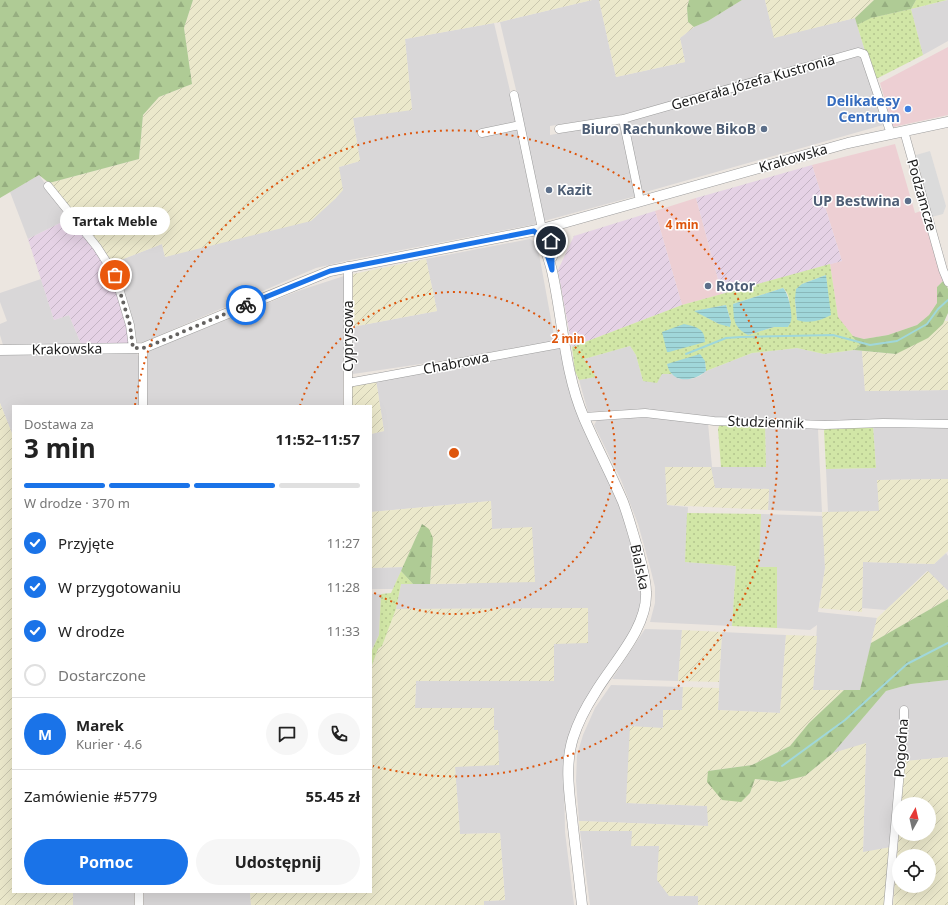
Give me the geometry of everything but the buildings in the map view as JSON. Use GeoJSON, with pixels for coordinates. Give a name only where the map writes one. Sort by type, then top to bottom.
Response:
{"type":"FeatureCollection","features":[{"type":"Feature","properties":{"kind":"street","name":"Generała Józefa Kustronia"},"geometry":{"type":"LineString","coordinates":[[559,129],[623,119],[858,52],[864,54],[890,134]]}},
{"type":"Feature","properties":{"kind":"street"},"geometry":{"type":"LineString","coordinates":[[514,95],[542,235],[568,222]]}},
{"type":"Feature","properties":{"kind":"street"},"geometry":{"type":"LineString","coordinates":[[623,119],[640,202]]}},
{"type":"Feature","properties":{"kind":"street","name":"Krakowska"},"geometry":{"type":"LineString","coordinates":[[0,350],[138,348],[314,277],[348,266],[542,235],[568,222],[840,145],[948,122]]}},
{"type":"Feature","properties":{"kind":"street"},"geometry":{"type":"LineString","coordinates":[[482,133],[520,126]]}},
{"type":"Feature","properties":{"kind":"street","name":"Podzamcze"},"geometry":{"type":"LineString","coordinates":[[904,131],[943,270],[948,282]]}},
{"type":"Feature","properties":{"kind":"street"},"geometry":{"type":"LineString","coordinates":[[48,186],[97,246],[115,275],[138,348],[143,405]]}},
{"type":"Feature","properties":{"kind":"street","name":"Bialska"},"geometry":{"type":"LineString","coordinates":[[542,235],[552,270],[574,389],[584,416],[615,484],[628,517],[644,575],[646,593],[646,606],[641,620],[631,639],[595,692],[572,739],[569,754],[568,781],[582,905]]}},
{"type":"Feature","properties":{"kind":"street","name":"Cyprysowa"},"geometry":{"type":"LineString","coordinates":[[348,266],[348,405]]}},
{"type":"Feature","properties":{"kind":"street","name":"Chabrowa"},"geometry":{"type":"LineString","coordinates":[[348,383],[565,343]]}},
{"type":"Feature","properties":{"kind":"street","name":"Studziennik"},"geometry":{"type":"LineString","coordinates":[[584,416],[645,413],[722,421],[825,425],[882,423],[948,424]]}},
{"type":"Feature","properties":{"kind":"street","name":"Pogodna"},"geometry":{"type":"LineString","coordinates":[[888,905],[904,726],[904,710]]}},
{"type":"Feature","properties":{"kind":"street"},"geometry":{"type":"LineString","coordinates":[[139,893],[139,905]]}},
{"type":"Feature","properties":{"kind":"shaded area"},"geometry":{"type":"Polygon","coordinates":[[[193,0],[592,0],[500,22],[405,39],[412,110],[353,118],[360,161],[339,167],[343,190],[311,221],[165,257],[162,244],[113,263],[99,243],[49,183],[139,159],[143,115],[159,97],[192,84],[184,28],[193,0]]]}},
{"type":"Feature","properties":{"kind":"shaded area"},"geometry":{"type":"Polygon","coordinates":[[[592,0],[599,0],[616,77],[685,62],[680,38],[694,27],[708,21],[742,0],[765,0],[775,37],[855,18],[865,51],[857,49],[622,115],[550,126],[550,135],[621,122],[636,196],[544,221],[500,22],[592,0]]]}},
{"type":"Feature","properties":{"kind":"shaded area"},"geometry":{"type":"Polygon","coordinates":[[[599,0],[689,0],[687,8],[688,22],[694,27],[680,38],[685,62],[616,77],[599,0]]]}},
{"type":"Feature","properties":{"kind":"shaded area"},"geometry":{"type":"Polygon","coordinates":[[[765,0],[874,0],[855,18],[774,38],[765,0]]]}},
{"type":"Feature","properties":{"kind":"shaded area"},"geometry":{"type":"Polygon","coordinates":[[[948,0],[948,41],[923,55],[911,9],[948,0]]]}},
{"type":"Feature","properties":{"kind":"shaded area"},"geometry":{"type":"Polygon","coordinates":[[[494,23],[511,95],[536,224],[316,268],[144,342],[137,343],[134,324],[118,271],[113,263],[162,244],[165,257],[323,209],[336,198],[339,167],[360,161],[353,118],[412,109],[405,39],[494,23]]]}},
{"type":"Feature","properties":{"kind":"shaded area"},"geometry":{"type":"Polygon","coordinates":[[[948,47],[948,115],[893,127],[880,83],[948,47]]]}},
{"type":"Feature","properties":{"kind":"shaded area"},"geometry":{"type":"Polygon","coordinates":[[[857,56],[862,58],[883,125],[642,193],[626,121],[857,56]]]}},
{"type":"Feature","properties":{"kind":"shaded area"},"geometry":{"type":"Polygon","coordinates":[[[895,144],[915,213],[921,211],[944,280],[937,287],[937,303],[929,315],[917,325],[888,335],[864,339],[852,336],[838,318],[830,264],[842,261],[812,165],[895,144]]]}},
{"type":"Feature","properties":{"kind":"shaded area"},"geometry":{"type":"Polygon","coordinates":[[[930,151],[946,206],[943,214],[932,217],[916,155],[930,151]]]}},
{"type":"Feature","properties":{"kind":"shaded area"},"geometry":{"type":"Polygon","coordinates":[[[812,165],[842,261],[722,294],[696,198],[812,165]]]}},
{"type":"Feature","properties":{"kind":"shaded area"},"geometry":{"type":"Polygon","coordinates":[[[39,175],[70,218],[28,239],[10,192],[39,175]]]}},
{"type":"Feature","properties":{"kind":"shaded area"},"geometry":{"type":"Polygon","coordinates":[[[696,198],[722,294],[682,305],[655,211],[696,198]]]}},
{"type":"Feature","properties":{"kind":"shaded area"},"geometry":{"type":"Polygon","coordinates":[[[655,211],[682,305],[572,347],[558,270],[574,236],[655,211]]]}},
{"type":"Feature","properties":{"kind":"shaded area"},"geometry":{"type":"Polygon","coordinates":[[[70,218],[114,276],[131,344],[81,344],[69,315],[54,320],[28,239],[70,218]]]}},
{"type":"Feature","properties":{"kind":"shaded area"},"geometry":{"type":"Polygon","coordinates":[[[530,239],[537,243],[555,341],[441,361],[353,374],[352,327],[437,311],[426,259],[530,239]]]}},
{"type":"Feature","properties":{"kind":"shaded area"},"geometry":{"type":"Polygon","coordinates":[[[426,259],[437,311],[352,327],[353,274],[426,259]]]}},
{"type":"Feature","properties":{"kind":"shaded area"},"geometry":{"type":"Polygon","coordinates":[[[344,276],[343,405],[147,405],[148,351],[298,291],[344,276]]]}},
{"type":"Feature","properties":{"kind":"shaded area"},"geometry":{"type":"Polygon","coordinates":[[[41,279],[54,320],[69,315],[81,344],[3,345],[0,335],[0,324],[7,321],[0,302],[0,293],[41,279]]]}},
{"type":"Feature","properties":{"kind":"shaded area"},"geometry":{"type":"Polygon","coordinates":[[[944,321],[948,321],[948,390],[865,391],[862,351],[896,354],[943,324],[944,321]]]}},
{"type":"Feature","properties":{"kind":"shaded area"},"geometry":{"type":"Polygon","coordinates":[[[630,346],[636,355],[643,381],[662,374],[672,374],[679,379],[692,379],[700,376],[706,371],[752,353],[797,348],[824,354],[854,350],[862,351],[865,391],[948,390],[948,421],[825,422],[713,418],[646,409],[588,412],[579,380],[596,377],[584,359],[630,346]]]}},
{"type":"Feature","properties":{"kind":"shaded area"},"geometry":{"type":"Polygon","coordinates":[[[561,347],[626,521],[640,576],[642,593],[638,618],[627,638],[592,691],[564,776],[565,832],[574,905],[484,905],[484,901],[505,900],[500,833],[460,834],[455,767],[498,730],[494,730],[494,708],[415,708],[416,681],[554,681],[554,643],[588,608],[396,609],[401,584],[465,584],[532,528],[492,529],[491,501],[372,512],[372,434],[384,431],[376,380],[458,367],[561,347]]]}},
{"type":"Feature","properties":{"kind":"shaded area"},"geometry":{"type":"Polygon","coordinates":[[[135,351],[140,358],[140,405],[12,405],[12,433],[0,403],[0,354],[135,351]]]}},
{"type":"Feature","properties":{"kind":"shaded area"},"geometry":{"type":"Polygon","coordinates":[[[376,380],[384,431],[372,434],[372,405],[351,405],[352,386],[376,380]]]}},
{"type":"Feature","properties":{"kind":"shaded area"},"geometry":{"type":"Polygon","coordinates":[[[0,403],[12,433],[12,893],[73,893],[73,905],[0,905],[0,403]]]}},
{"type":"Feature","properties":{"kind":"shaded area"},"geometry":{"type":"Polygon","coordinates":[[[644,416],[708,423],[712,467],[766,467],[765,424],[818,429],[822,512],[768,510],[769,489],[715,488],[667,505],[688,507],[685,562],[736,566],[732,626],[650,622],[655,603],[655,587],[638,524],[621,480],[594,425],[597,420],[644,416]]]}},
{"type":"Feature","properties":{"kind":"shaded area"},"geometry":{"type":"Polygon","coordinates":[[[873,426],[948,427],[948,479],[877,480],[880,512],[828,512],[826,469],[876,468],[873,426]]]}},
{"type":"Feature","properties":{"kind":"shaded area"},"geometry":{"type":"Polygon","coordinates":[[[665,467],[711,467],[715,488],[769,489],[768,510],[667,505],[665,467]]]}},
{"type":"Feature","properties":{"kind":"shaded area"},"geometry":{"type":"Polygon","coordinates":[[[948,479],[948,551],[934,564],[863,562],[862,612],[819,608],[825,568],[822,512],[879,511],[877,480],[948,479]]]}},
{"type":"Feature","properties":{"kind":"shaded area"},"geometry":{"type":"Polygon","coordinates":[[[491,501],[492,529],[532,527],[535,582],[430,584],[433,538],[422,524],[403,567],[372,568],[372,512],[491,501]]]}},
{"type":"Feature","properties":{"kind":"shaded area"},"geometry":{"type":"Polygon","coordinates":[[[761,514],[823,516],[825,568],[818,612],[877,618],[860,691],[813,690],[817,625],[810,630],[777,628],[777,567],[758,567],[761,514]]]}},
{"type":"Feature","properties":{"kind":"shaded area"},"geometry":{"type":"Polygon","coordinates":[[[946,553],[948,556],[948,591],[927,571],[886,610],[862,608],[863,562],[934,564],[946,553]]]}},
{"type":"Feature","properties":{"kind":"shaded area"},"geometry":{"type":"Polygon","coordinates":[[[403,567],[393,589],[372,589],[372,568],[403,567]]]}},
{"type":"Feature","properties":{"kind":"shaded area"},"geometry":{"type":"Polygon","coordinates":[[[928,571],[948,591],[948,599],[871,643],[877,618],[928,571]]]}},
{"type":"Feature","properties":{"kind":"shaded area"},"geometry":{"type":"Polygon","coordinates":[[[372,594],[381,594],[379,635],[372,649],[372,594]]]}},
{"type":"Feature","properties":{"kind":"shaded area"},"geometry":{"type":"Polygon","coordinates":[[[588,608],[588,643],[554,644],[554,681],[416,681],[415,708],[494,708],[494,730],[498,730],[499,765],[455,767],[460,834],[500,833],[505,900],[484,901],[484,905],[251,905],[250,893],[372,893],[372,665],[378,649],[382,646],[396,609],[588,608]]]}},
{"type":"Feature","properties":{"kind":"shaded area"},"geometry":{"type":"Polygon","coordinates":[[[645,629],[682,630],[678,681],[612,679],[645,629]]]}},
{"type":"Feature","properties":{"kind":"shaded area"},"geometry":{"type":"Polygon","coordinates":[[[682,630],[722,632],[719,682],[678,681],[682,630]]]}},
{"type":"Feature","properties":{"kind":"shaded area"},"geometry":{"type":"Polygon","coordinates":[[[722,632],[786,635],[780,713],[718,710],[722,632]]]}},
{"type":"Feature","properties":{"kind":"shaded area"},"geometry":{"type":"Polygon","coordinates":[[[786,635],[817,636],[813,690],[844,690],[809,723],[790,746],[752,765],[708,771],[750,793],[755,779],[780,782],[805,776],[833,753],[866,743],[863,852],[891,847],[885,905],[698,905],[698,896],[669,896],[657,880],[659,846],[631,846],[632,831],[580,831],[579,821],[708,826],[707,806],[626,803],[630,726],[663,728],[663,710],[682,710],[683,687],[719,688],[718,710],[780,713],[786,635]]]}},
{"type":"Feature","properties":{"kind":"shaded area"},"geometry":{"type":"Polygon","coordinates":[[[948,680],[948,757],[899,762],[896,797],[892,797],[891,847],[863,853],[866,744],[833,753],[886,691],[911,684],[948,680]]]}},
{"type":"Feature","properties":{"kind":"shaded area"},"geometry":{"type":"Polygon","coordinates":[[[611,685],[683,687],[682,710],[663,728],[626,803],[708,806],[708,826],[579,821],[576,781],[577,755],[583,735],[595,708],[611,685]]]}},
{"type":"Feature","properties":{"kind":"shaded area"},"geometry":{"type":"Polygon","coordinates":[[[948,757],[948,905],[893,905],[894,893],[936,893],[936,849],[898,849],[898,841],[936,841],[936,797],[902,797],[905,761],[948,757]]]}},
{"type":"Feature","properties":{"kind":"shaded area"},"geometry":{"type":"Polygon","coordinates":[[[580,831],[632,831],[659,846],[669,896],[698,896],[698,905],[590,905],[580,831]]]}},
{"type":"Feature","properties":{"kind":"shaded area"},"geometry":{"type":"Polygon","coordinates":[[[73,893],[134,893],[134,905],[73,905],[73,893]]]}},
{"type":"Feature","properties":{"kind":"shaded area"},"geometry":{"type":"Polygon","coordinates":[[[144,893],[250,893],[251,905],[144,905],[144,893]]]}},
{"type":"Feature","properties":{"kind":"green space"},"geometry":{"type":"Polygon","coordinates":[[[0,0],[193,0],[184,28],[192,84],[159,97],[143,115],[139,159],[49,183],[39,175],[0,198],[0,0]]]}},
{"type":"Feature","properties":{"kind":"green space"},"geometry":{"type":"Polygon","coordinates":[[[689,0],[742,0],[708,21],[694,27],[688,22],[687,8],[689,0]]]}},
{"type":"Feature","properties":{"kind":"green space"},"geometry":{"type":"Polygon","coordinates":[[[874,0],[916,0],[911,9],[871,18],[857,25],[855,18],[874,0]]]}},
{"type":"Feature","properties":{"kind":"green space"},"geometry":{"type":"Polygon","coordinates":[[[916,0],[947,0],[911,9],[916,0]]]}},
{"type":"Feature","properties":{"kind":"green space"},"geometry":{"type":"Polygon","coordinates":[[[911,9],[923,55],[876,79],[857,25],[870,18],[911,9]]]}},
{"type":"Feature","properties":{"kind":"green space"},"geometry":{"type":"Polygon","coordinates":[[[830,264],[838,317],[860,345],[854,350],[824,354],[797,348],[752,353],[706,371],[705,361],[667,364],[672,374],[662,374],[657,383],[643,381],[636,355],[630,346],[584,359],[596,377],[579,380],[575,371],[572,347],[682,305],[830,264]],[[826,275],[802,284],[795,299],[797,320],[828,301],[826,275]],[[783,288],[733,304],[748,335],[774,327],[788,327],[789,301],[786,291],[783,288]],[[726,305],[695,311],[719,324],[731,322],[726,305]]]}},
{"type":"Feature","properties":{"kind":"green space"},"geometry":{"type":"Polygon","coordinates":[[[944,280],[948,289],[948,313],[943,324],[928,338],[896,354],[854,350],[860,345],[852,336],[864,339],[888,335],[917,325],[929,315],[937,303],[937,287],[944,280]]]}},
{"type":"Feature","properties":{"kind":"green space"},"geometry":{"type":"Polygon","coordinates":[[[721,424],[765,424],[766,467],[721,467],[718,429],[721,424]]]}},
{"type":"Feature","properties":{"kind":"green space"},"geometry":{"type":"Polygon","coordinates":[[[873,426],[876,468],[826,469],[825,428],[873,426]]]}},
{"type":"Feature","properties":{"kind":"green space"},"geometry":{"type":"Polygon","coordinates":[[[687,513],[761,514],[759,567],[777,567],[777,628],[732,626],[736,566],[685,562],[687,513]]]}},
{"type":"Feature","properties":{"kind":"green space"},"geometry":{"type":"Polygon","coordinates":[[[422,524],[429,529],[433,538],[430,584],[413,584],[401,571],[422,524]]]}},
{"type":"Feature","properties":{"kind":"green space"},"geometry":{"type":"Polygon","coordinates":[[[401,571],[413,584],[401,584],[396,609],[382,646],[378,649],[372,665],[372,650],[379,635],[381,594],[391,593],[401,571]]]}},
{"type":"Feature","properties":{"kind":"green space"},"geometry":{"type":"Polygon","coordinates":[[[948,599],[948,680],[911,684],[886,691],[833,753],[805,776],[780,782],[755,779],[750,793],[741,802],[722,800],[707,782],[708,771],[752,765],[790,746],[809,723],[844,690],[860,690],[871,643],[948,599]]]}},
{"type":"Feature","properties":{"kind":"water"},"geometry":{"type":"Polygon","coordinates":[[[826,275],[831,315],[814,321],[806,322],[797,320],[795,299],[796,289],[802,284],[826,275]]]}},
{"type":"Feature","properties":{"kind":"water"},"geometry":{"type":"Polygon","coordinates":[[[783,288],[791,309],[791,321],[788,327],[774,327],[748,335],[739,329],[734,318],[733,304],[783,288]]]}},
{"type":"Feature","properties":{"kind":"water"},"geometry":{"type":"Polygon","coordinates":[[[726,305],[731,322],[730,327],[719,324],[694,311],[726,305]]]}},
{"type":"Feature","properties":{"kind":"water"},"geometry":{"type":"Polygon","coordinates":[[[684,324],[696,327],[702,331],[705,337],[705,342],[667,352],[662,332],[684,324]]]}},
{"type":"Feature","properties":{"kind":"water"},"geometry":{"type":"Polygon","coordinates":[[[700,354],[705,361],[706,371],[702,374],[693,378],[684,379],[671,373],[667,364],[700,354]]]}},
{"type":"Feature","properties":{"kind":"waterway"},"geometry":{"type":"LineString","coordinates":[[686,354],[726,338],[741,337],[833,335],[870,345],[897,341],[927,324],[938,309],[948,300]]}},
{"type":"Feature","properties":{"kind":"waterway"},"geometry":{"type":"LineString","coordinates":[[782,766],[845,720],[907,664],[948,643]]}},
{"type":"Feature","properties":{"kind":"way so far"},"geometry":{"type":"LineString","coordinates":[[115,275],[130,325],[133,348],[143,348],[154,344],[246,305]]}},
{"type":"Feature","properties":{"kind":"place","name":"Delikatesy Centrum"},"geometry":{"type":"Point","coordinates":[908,109]}},
{"type":"Feature","properties":{"kind":"place","name":"Biuro Rachunkowe BikoB"},"geometry":{"type":"Point","coordinates":[764,129]}},
{"type":"Feature","properties":{"kind":"place","name":"Kazit"},"geometry":{"type":"Point","coordinates":[549,190]}},
{"type":"Feature","properties":{"kind":"place","name":"UP Bestwina"},"geometry":{"type":"Point","coordinates":[908,201]}},
{"type":"Feature","properties":{"kind":"place","name":"Tartak Meble"},"geometry":{"type":"Point","coordinates":[115,275]}},
{"type":"Feature","properties":{"kind":"place","name":"Rotor"},"geometry":{"type":"Point","coordinates":[708,286]}},
{"type":"Feature","properties":{"kind":"route"},"geometry":{"type":"LineString","coordinates":[[246,305],[314,277],[348,266],[534,231],[542,239],[552,270],[551,241]]}}]}
